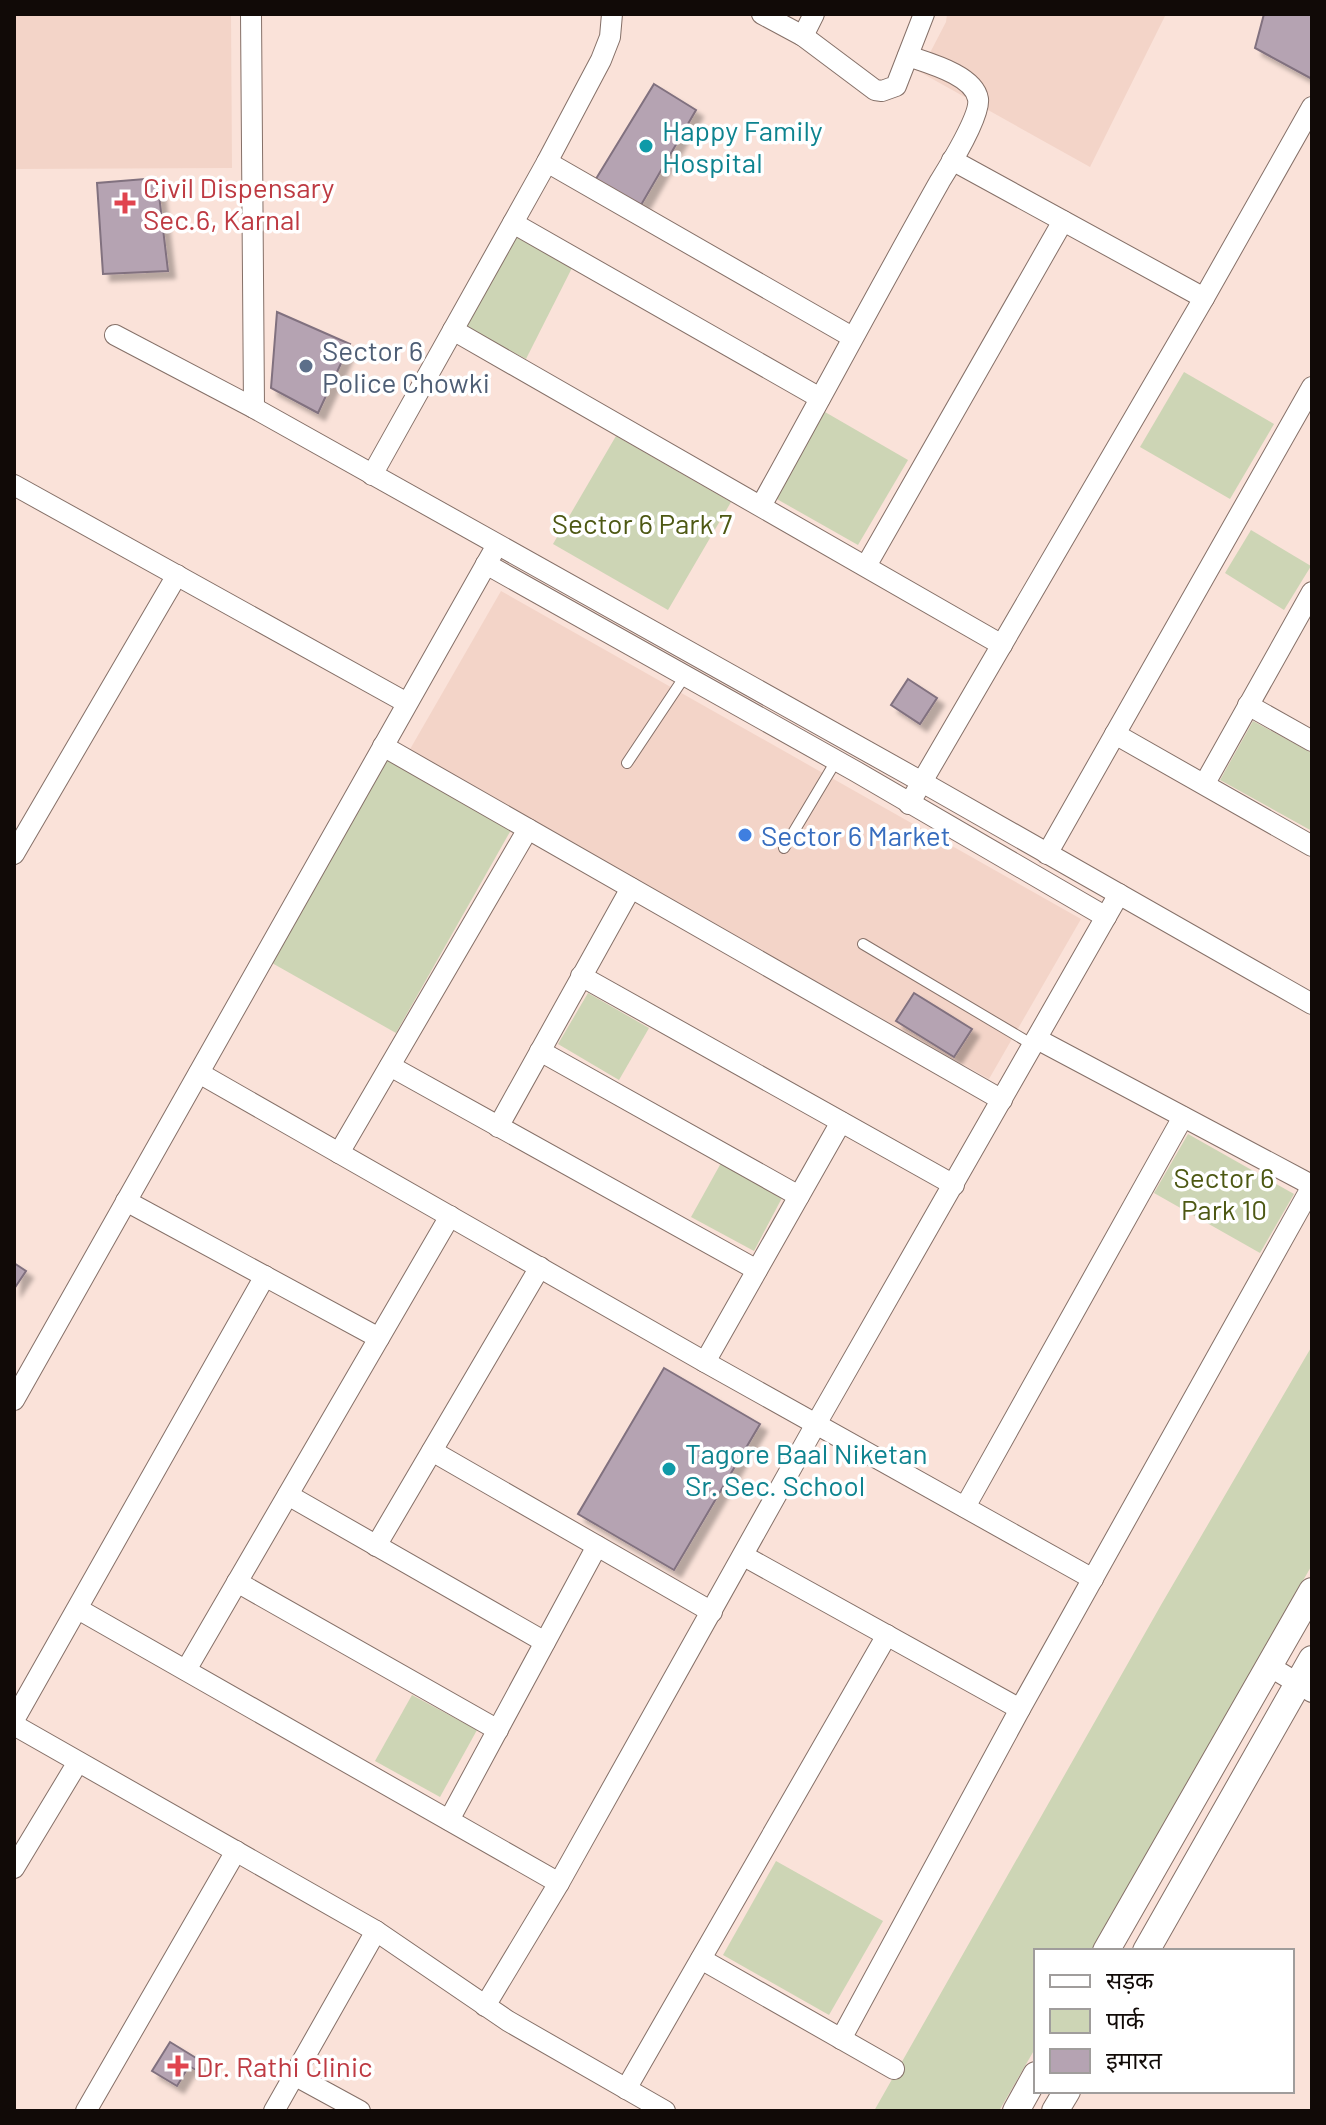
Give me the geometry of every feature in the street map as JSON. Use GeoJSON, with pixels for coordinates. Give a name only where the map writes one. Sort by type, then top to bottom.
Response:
{"type":"FeatureCollection","features":[{"type":"Feature","properties":{"kind":"street"},"geometry":{"type":"LineString","coordinates":[[251,14],[254,408]]}},
{"type":"Feature","properties":{"kind":"street"},"geometry":{"type":"LineString","coordinates":[[372,475],[547,162],[607,47],[612,14]]}},
{"type":"Feature","properties":{"kind":"street"},"geometry":{"type":"LineString","coordinates":[[762,14],[803,36],[875,90],[882,91],[896,86],[924,14]]}},
{"type":"Feature","properties":{"kind":"street"},"geometry":{"type":"LineString","coordinates":[[803,36],[814,14]]}},
{"type":"Feature","properties":{"kind":"street"},"geometry":{"type":"LineString","coordinates":[[761,506],[976,113],[979,102],[976,91],[955,74],[908,56]]}},
{"type":"Feature","properties":{"kind":"street"},"geometry":{"type":"LineString","coordinates":[[909,804],[1312,107]]}},
{"type":"Feature","properties":{"kind":"street"},"geometry":{"type":"LineString","coordinates":[[952,160],[1204,298]]}},
{"type":"Feature","properties":{"kind":"street"},"geometry":{"type":"LineString","coordinates":[[547,162],[852,337]]}},
{"type":"Feature","properties":{"kind":"street"},"geometry":{"type":"LineString","coordinates":[[866,566],[1063,221]]}},
{"type":"Feature","properties":{"kind":"street"},"geometry":{"type":"LineString","coordinates":[[513,223],[820,398]]}},
{"type":"Feature","properties":{"kind":"street"},"geometry":{"type":"LineString","coordinates":[[453,330],[1002,645]]}},
{"type":"Feature","properties":{"kind":"street"},"geometry":{"type":"LineString","coordinates":[[115,335],[254,408],[1312,1004]]}},
{"type":"Feature","properties":{"kind":"street"},"geometry":{"type":"LineString","coordinates":[[1047,854],[1312,387]]}},
{"type":"Feature","properties":{"kind":"street"},"geometry":{"type":"LineString","coordinates":[[14,485],[407,703]]}},
{"type":"Feature","properties":{"kind":"street"},"geometry":{"type":"LineString","coordinates":[[14,1400],[497,545]]}},
{"type":"Feature","properties":{"kind":"street"},"geometry":{"type":"LineString","coordinates":[[486,564],[1106,917]]}},
{"type":"Feature","properties":{"kind":"street"},"geometry":{"type":"LineString","coordinates":[[14,854],[177,575]]}},
{"type":"Feature","properties":{"kind":"street"},"geometry":{"type":"LineString","coordinates":[[1205,783],[1312,592]]}},
{"type":"Feature","properties":{"kind":"street"},"geometry":{"type":"LineString","coordinates":[[1248,705],[1312,741]]}},
{"type":"Feature","properties":{"kind":"street"},"geometry":{"type":"LineString","coordinates":[[1115,734],[1312,846]]}},
{"type":"Feature","properties":{"kind":"street"},"geometry":{"type":"LineString","coordinates":[[383,746],[1002,1100]]}},
{"type":"Feature","properties":{"kind":"street"},"geometry":{"type":"LineString","coordinates":[[339,1153],[528,829]]}},
{"type":"Feature","properties":{"kind":"street"},"geometry":{"type":"LineString","coordinates":[[498,1127],[631,888]]}},
{"type":"Feature","properties":{"kind":"street"},"geometry":{"type":"LineString","coordinates":[[485,2006],[559,1883],[816,1424],[1119,894]]}},
{"type":"Feature","properties":{"kind":"street"},"geometry":{"type":"LineString","coordinates":[[581,976],[954,1185]]}},
{"type":"Feature","properties":{"kind":"street"},"geometry":{"type":"LineString","coordinates":[[841,2039],[1020,1709],[1310,1190],[1304,1181],[1035,1042]]}},
{"type":"Feature","properties":{"kind":"street"},"geometry":{"type":"LineString","coordinates":[[540,1051],[799,1196]]}},
{"type":"Feature","properties":{"kind":"street"},"geometry":{"type":"LineString","coordinates":[[390,1066],[757,1270]]}},
{"type":"Feature","properties":{"kind":"street"},"geometry":{"type":"LineString","coordinates":[[199,1073],[1093,1579]]}},
{"type":"Feature","properties":{"kind":"street"},"geometry":{"type":"LineString","coordinates":[[965,1507],[1183,1117]]}},
{"type":"Feature","properties":{"kind":"street"},"geometry":{"type":"LineString","coordinates":[[705,1362],[841,1122]]}},
{"type":"Feature","properties":{"kind":"street"},"geometry":{"type":"LineString","coordinates":[[126,1201],[379,1338]]}},
{"type":"Feature","properties":{"kind":"street"},"geometry":{"type":"LineString","coordinates":[[186,1670],[450,1216]]}},
{"type":"Feature","properties":{"kind":"street"},"geometry":{"type":"LineString","coordinates":[[376,1546],[540,1267]]}},
{"type":"Feature","properties":{"kind":"street"},"geometry":{"type":"LineString","coordinates":[[265,1276],[14,1722],[78,1762],[376,1931],[485,2006],[665,2111]]}},
{"type":"Feature","properties":{"kind":"street"},"geometry":{"type":"LineString","coordinates":[[432,1451],[712,1612]]}},
{"type":"Feature","properties":{"kind":"street"},"geometry":{"type":"LineString","coordinates":[[288,1495],[545,1642]]}},
{"type":"Feature","properties":{"kind":"street"},"geometry":{"type":"LineString","coordinates":[[449,1820],[597,1546]]}},
{"type":"Feature","properties":{"kind":"street"},"geometry":{"type":"LineString","coordinates":[[744,1556],[1020,1709]]}},
{"type":"Feature","properties":{"kind":"street"},"geometry":{"type":"LineString","coordinates":[[237,1582],[498,1730]]}},
{"type":"Feature","properties":{"kind":"street"},"geometry":{"type":"LineString","coordinates":[[1107,1949],[1312,1591]]}},
{"type":"Feature","properties":{"kind":"street"},"geometry":{"type":"LineString","coordinates":[[78,1609],[559,1883]]}},
{"type":"Feature","properties":{"kind":"street"},"geometry":{"type":"LineString","coordinates":[[626,2089],[887,1635]]}},
{"type":"Feature","properties":{"kind":"street"},"geometry":{"type":"LineString","coordinates":[[1147,1949],[1305,1687],[1312,1659]]}},
{"type":"Feature","properties":{"kind":"street"},"geometry":{"type":"LineString","coordinates":[[1269,1666],[1305,1687]]}},
{"type":"Feature","properties":{"kind":"street"},"geometry":{"type":"LineString","coordinates":[[14,1868],[78,1762]]}},
{"type":"Feature","properties":{"kind":"street"},"geometry":{"type":"LineString","coordinates":[[86,2111],[236,1851]]}},
{"type":"Feature","properties":{"kind":"street"},"geometry":{"type":"LineString","coordinates":[[274,2111],[376,1931]]}},
{"type":"Feature","properties":{"kind":"street"},"geometry":{"type":"LineString","coordinates":[[701,1959],[894,2069]]}},
{"type":"Feature","properties":{"kind":"street"},"geometry":{"type":"LineString","coordinates":[[294,2075],[360,2111]]}},
{"type":"Feature","properties":{"kind":"street"},"geometry":{"type":"LineString","coordinates":[[1016,2111],[1034,2079]]}},
{"type":"Feature","properties":{"kind":"street"},"geometry":{"type":"LineString","coordinates":[[1055,2111],[1066,2093]]}},
{"type":"Feature","properties":{"kind":"lane"},"geometry":{"type":"LineString","coordinates":[[627,763],[696,657]]}},
{"type":"Feature","properties":{"kind":"lane"},"geometry":{"type":"LineString","coordinates":[[784,848],[836,761]]}},
{"type":"Feature","properties":{"kind":"lane"},"geometry":{"type":"LineString","coordinates":[[863,944],[1035,1042]]}},
{"type":"Feature","properties":{"kind":"shaded area"},"geometry":{"type":"Polygon","coordinates":[[[14,14],[231,14],[232,168],[14,169],[14,14]]]}},
{"type":"Feature","properties":{"kind":"shaded area"},"geometry":{"type":"Polygon","coordinates":[[[947,14],[1166,14],[1090,167],[920,72],[946,22],[947,14]]]}},
{"type":"Feature","properties":{"kind":"shaded area","name":"Sector 6 Market"},"geometry":{"type":"Polygon","coordinates":[[[501,591],[1081,919],[989,1079],[409,751],[501,591]]]}},
{"type":"Feature","properties":{"kind":"green space"},"geometry":{"type":"Polygon","coordinates":[[[516,230],[575,262],[526,359],[462,326],[516,230]]]}},
{"type":"Feature","properties":{"kind":"green space"},"geometry":{"type":"Polygon","coordinates":[[[1184,372],[1274,424],[1230,499],[1140,447],[1184,372]]]}},
{"type":"Feature","properties":{"kind":"green space"},"geometry":{"type":"Polygon","coordinates":[[[825,412],[908,460],[858,545],[775,498],[825,412]]]}},
{"type":"Feature","properties":{"kind":"green space","name":"Sector 6 Park 7"},"geometry":{"type":"Polygon","coordinates":[[[616,436],[731,502],[668,610],[553,544],[616,436]]]}},
{"type":"Feature","properties":{"kind":"green space"},"geometry":{"type":"Polygon","coordinates":[[[1251,530],[1311,566],[1284,610],[1225,573],[1251,530]]]}},
{"type":"Feature","properties":{"kind":"green space"},"geometry":{"type":"Polygon","coordinates":[[[1253,721],[1312,753],[1312,831],[1220,780],[1253,721]]]}},
{"type":"Feature","properties":{"kind":"green space"},"geometry":{"type":"Polygon","coordinates":[[[387,760],[511,830],[396,1033],[272,963],[387,760]]]}},
{"type":"Feature","properties":{"kind":"green space"},"geometry":{"type":"Polygon","coordinates":[[[588,993],[649,1028],[619,1080],[558,1044],[588,993]]]}},
{"type":"Feature","properties":{"kind":"green space","name":"Sector 6 Park 10"},"geometry":{"type":"Polygon","coordinates":[[[1188,1134],[1294,1194],[1260,1253],[1154,1193],[1188,1134]]]}},
{"type":"Feature","properties":{"kind":"green space"},"geometry":{"type":"Polygon","coordinates":[[[721,1163],[783,1196],[754,1251],[691,1217],[721,1163]]]}},
{"type":"Feature","properties":{"kind":"green space"},"geometry":{"type":"Polygon","coordinates":[[[1312,1346],[1312,1565],[1092,1949],[1034,1949],[1034,2050],[999,2111],[874,2111],[1312,1346]]]}},
{"type":"Feature","properties":{"kind":"green space"},"geometry":{"type":"Polygon","coordinates":[[[412,1695],[477,1730],[440,1797],[375,1761],[412,1695]]]}},
{"type":"Feature","properties":{"kind":"green space"},"geometry":{"type":"Polygon","coordinates":[[[776,1861],[883,1921],[829,2015],[723,1955],[776,1861]]]}},
{"type":"Feature","properties":{"kind":"building"},"geometry":{"type":"Polygon","coordinates":[[[1264,14],[1312,14],[1312,79],[1255,48],[1264,14]]]}},
{"type":"Feature","properties":{"kind":"building","name":"Happy Family Hospital"},"geometry":{"type":"Polygon","coordinates":[[[654,84],[696,110],[641,205],[594,182],[654,84]]]}},
{"type":"Feature","properties":{"kind":"building"},"geometry":{"type":"Polygon","coordinates":[[[157,178],[168,271],[103,274],[97,183],[157,178]]]}},
{"type":"Feature","properties":{"kind":"building","name":"Sector 6 Police Chowki"},"geometry":{"type":"Polygon","coordinates":[[[277,312],[350,344],[318,413],[271,388],[277,312]]]}},
{"type":"Feature","properties":{"kind":"building"},"geometry":{"type":"Polygon","coordinates":[[[908,679],[937,698],[920,724],[891,705],[908,679]]]}},
{"type":"Feature","properties":{"kind":"building"},"geometry":{"type":"Polygon","coordinates":[[[914,993],[972,1029],[954,1057],[896,1021],[914,993]]]}},
{"type":"Feature","properties":{"kind":"building"},"geometry":{"type":"Polygon","coordinates":[[[14,1263],[26,1271],[14,1289],[14,1263]]]}},
{"type":"Feature","properties":{"kind":"building","name":"Tagore Baal Niketan Sr. Sec. School"},"geometry":{"type":"Polygon","coordinates":[[[664,1368],[760,1424],[674,1570],[578,1514],[664,1368]]]}},
{"type":"Feature","properties":{"kind":"building"},"geometry":{"type":"Polygon","coordinates":[[[170,2042],[201,2061],[196,2070],[189,2066],[177,2086],[152,2071],[170,2042]]]}},
{"type":"Feature","properties":{"kind":"place","name":"Happy Family Hospital"},"geometry":{"type":"Point","coordinates":[646,146]}},
{"type":"Feature","properties":{"kind":"place","name":"Civil Dispensary Sec.6, Karnal"},"geometry":{"type":"Point","coordinates":[125,203]}},
{"type":"Feature","properties":{"kind":"place","name":"Sector 6 Police Chowki"},"geometry":{"type":"Point","coordinates":[306,366]}},
{"type":"Feature","properties":{"kind":"place","name":"Sector 6 Market"},"geometry":{"type":"Point","coordinates":[745,835]}},
{"type":"Feature","properties":{"kind":"place","name":"Tagore Baal Niketan Sr. Sec. School"},"geometry":{"type":"Point","coordinates":[669,1469]}},
{"type":"Feature","properties":{"kind":"place","name":"Dr. Rathi Clinic"},"geometry":{"type":"Point","coordinates":[178,2066]}}]}
